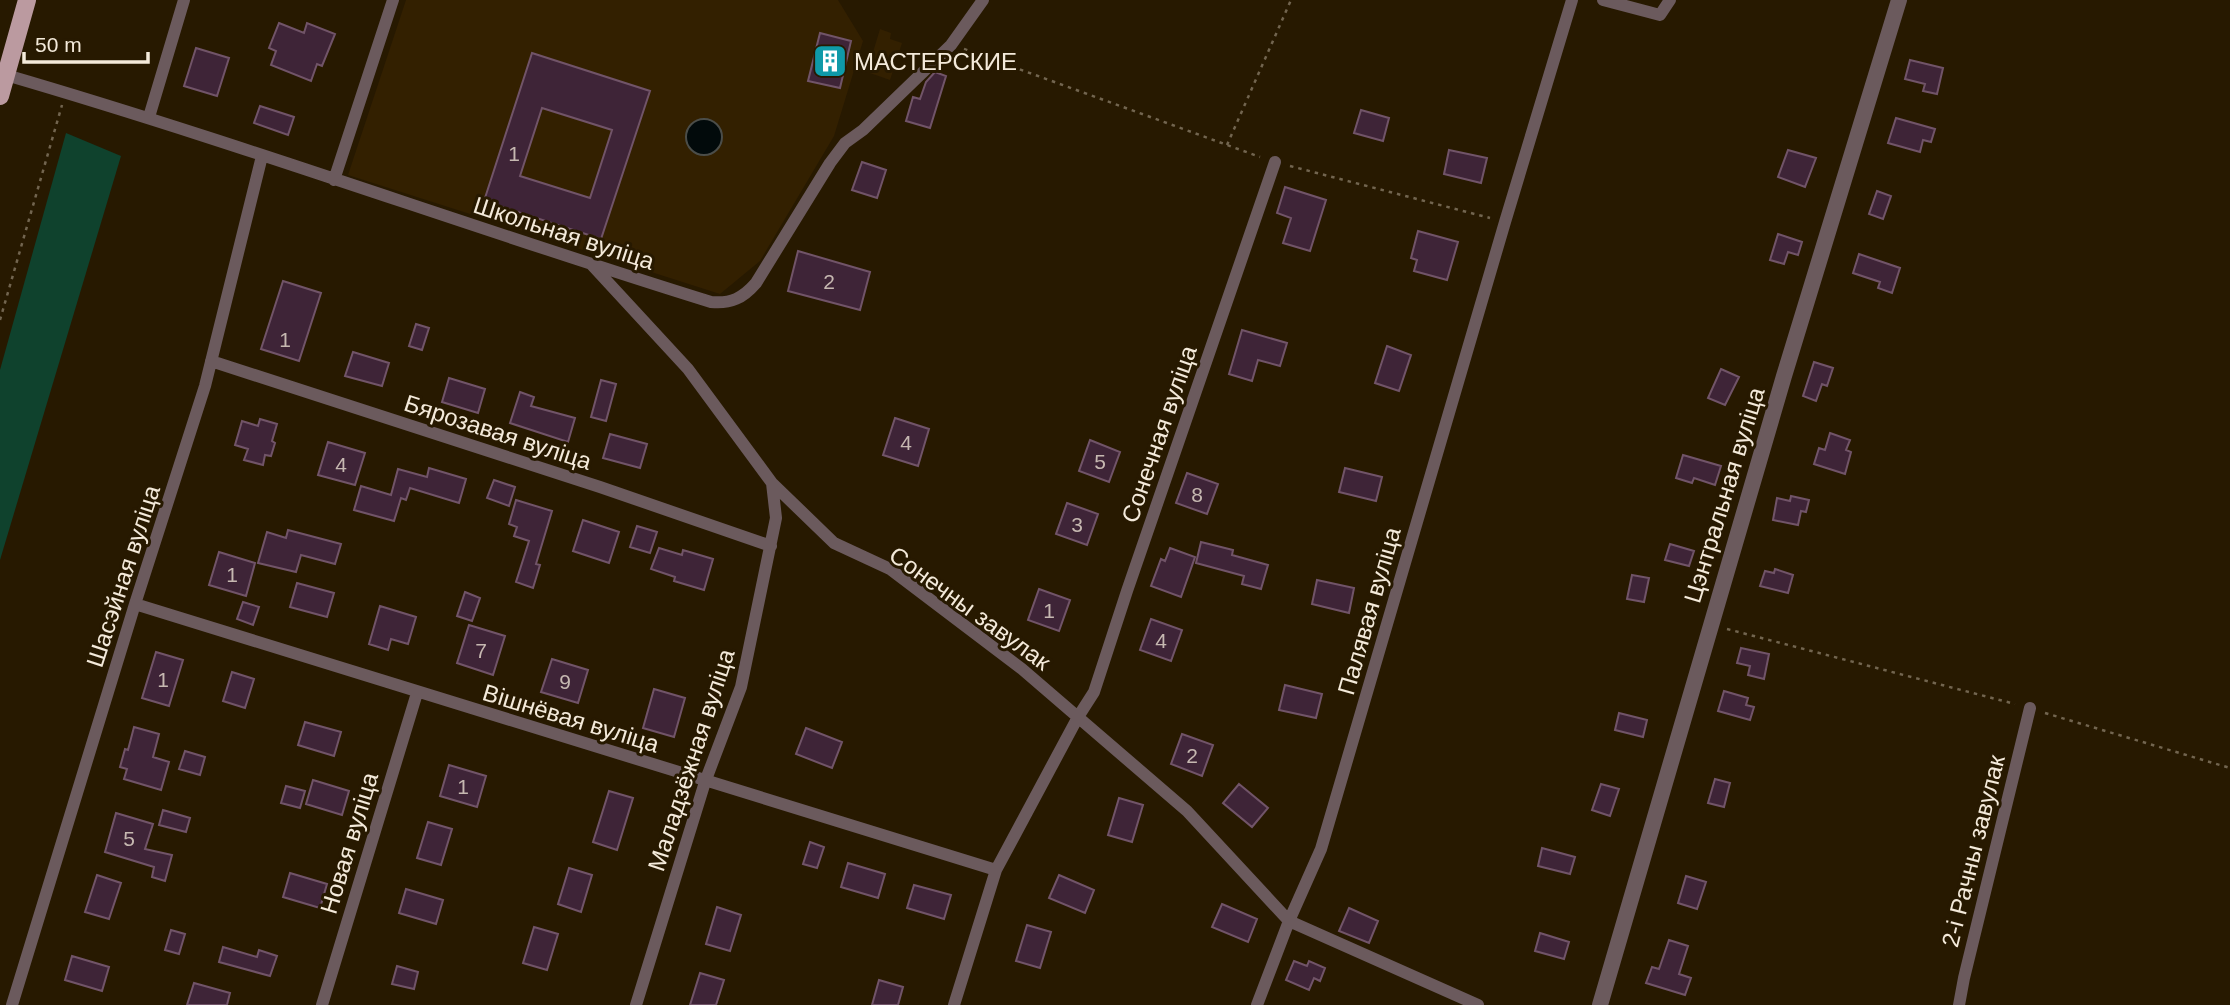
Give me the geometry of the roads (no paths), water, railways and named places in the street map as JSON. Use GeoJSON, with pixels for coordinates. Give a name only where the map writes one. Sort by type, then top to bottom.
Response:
{"type":"FeatureCollection","features":[{"type":"Feature","properties":{"kind":"main road"},"geometry":{"type":"LineString","coordinates":[[0,96],[27,0]]}},
{"type":"Feature","properties":{"kind":"street"},"geometry":{"type":"LineString","coordinates":[[149,117],[184,0]]}},
{"type":"Feature","properties":{"kind":"street"},"geometry":{"type":"LineString","coordinates":[[334,180],[393,0]]}},
{"type":"Feature","properties":{"kind":"street","name":"Школьная вуліца"},"geometry":{"type":"LineString","coordinates":[[6,75],[149,117],[592,265],[711,302],[724,303],[747,293],[845,143],[863,130],[951,44],[983,0]]}},
{"type":"Feature","properties":{"kind":"street","name":"Палявая вуліца"},"geometry":{"type":"LineString","coordinates":[[1257,1005],[1289,921],[1321,849],[1504,222],[1572,0]]}},
{"type":"Feature","properties":{"kind":"street"},"geometry":{"type":"LineString","coordinates":[[1603,0],[1660,15],[1670,0]]}},
{"type":"Feature","properties":{"kind":"street","name":"Цэнтральная вуліца"},"geometry":{"type":"LineString","coordinates":[[1600,1005],[1710,625],[1899,0]]}},
{"type":"Feature","properties":{"kind":"street","name":"Шасэйная вуліца"},"geometry":{"type":"LineString","coordinates":[[12,1005],[211,362],[262,156]]}},
{"type":"Feature","properties":{"kind":"street","name":"Сонечная вуліца"},"geometry":{"type":"LineString","coordinates":[[1078,717],[1094,692],[1108,653],[1126,591],[1275,162]]}},
{"type":"Feature","properties":{"kind":"street","name":"Сонечны завулак"},"geometry":{"type":"LineString","coordinates":[[592,265],[688,369],[772,483],[834,543],[890,569],[1022,669],[1187,811],[1289,921]]}},
{"type":"Feature","properties":{"kind":"street","name":"Бярозавая вуліца"},"geometry":{"type":"LineString","coordinates":[[211,362],[600,487],[771,546]]}},
{"type":"Feature","properties":{"kind":"street","name":"Маладзёжная вуліца"},"geometry":{"type":"LineString","coordinates":[[636,1005],[705,782],[741,687],[776,518],[772,483]]}},
{"type":"Feature","properties":{"kind":"street","name":"Вішнёвая вуліца"},"geometry":{"type":"LineString","coordinates":[[135,604],[996,870]]}},
{"type":"Feature","properties":{"kind":"street","name":"Новая вуліца"},"geometry":{"type":"LineString","coordinates":[[322,1005],[417,693]]}},
{"type":"Feature","properties":{"kind":"street","name":"2-і Рачны завулак"},"geometry":{"type":"LineString","coordinates":[[1959,1005],[2030,708]]}},
{"type":"Feature","properties":{"kind":"street"},"geometry":{"type":"LineString","coordinates":[[954,1005],[996,870],[1078,717]]}},
{"type":"Feature","properties":{"kind":"street"},"geometry":{"type":"LineString","coordinates":[[1289,921],[1478,1005]]}},
{"type":"Feature","properties":{"kind":"place","name":"МАСТЕРСКИЕ"},"geometry":{"type":"Point","coordinates":[830,61]}}]}
